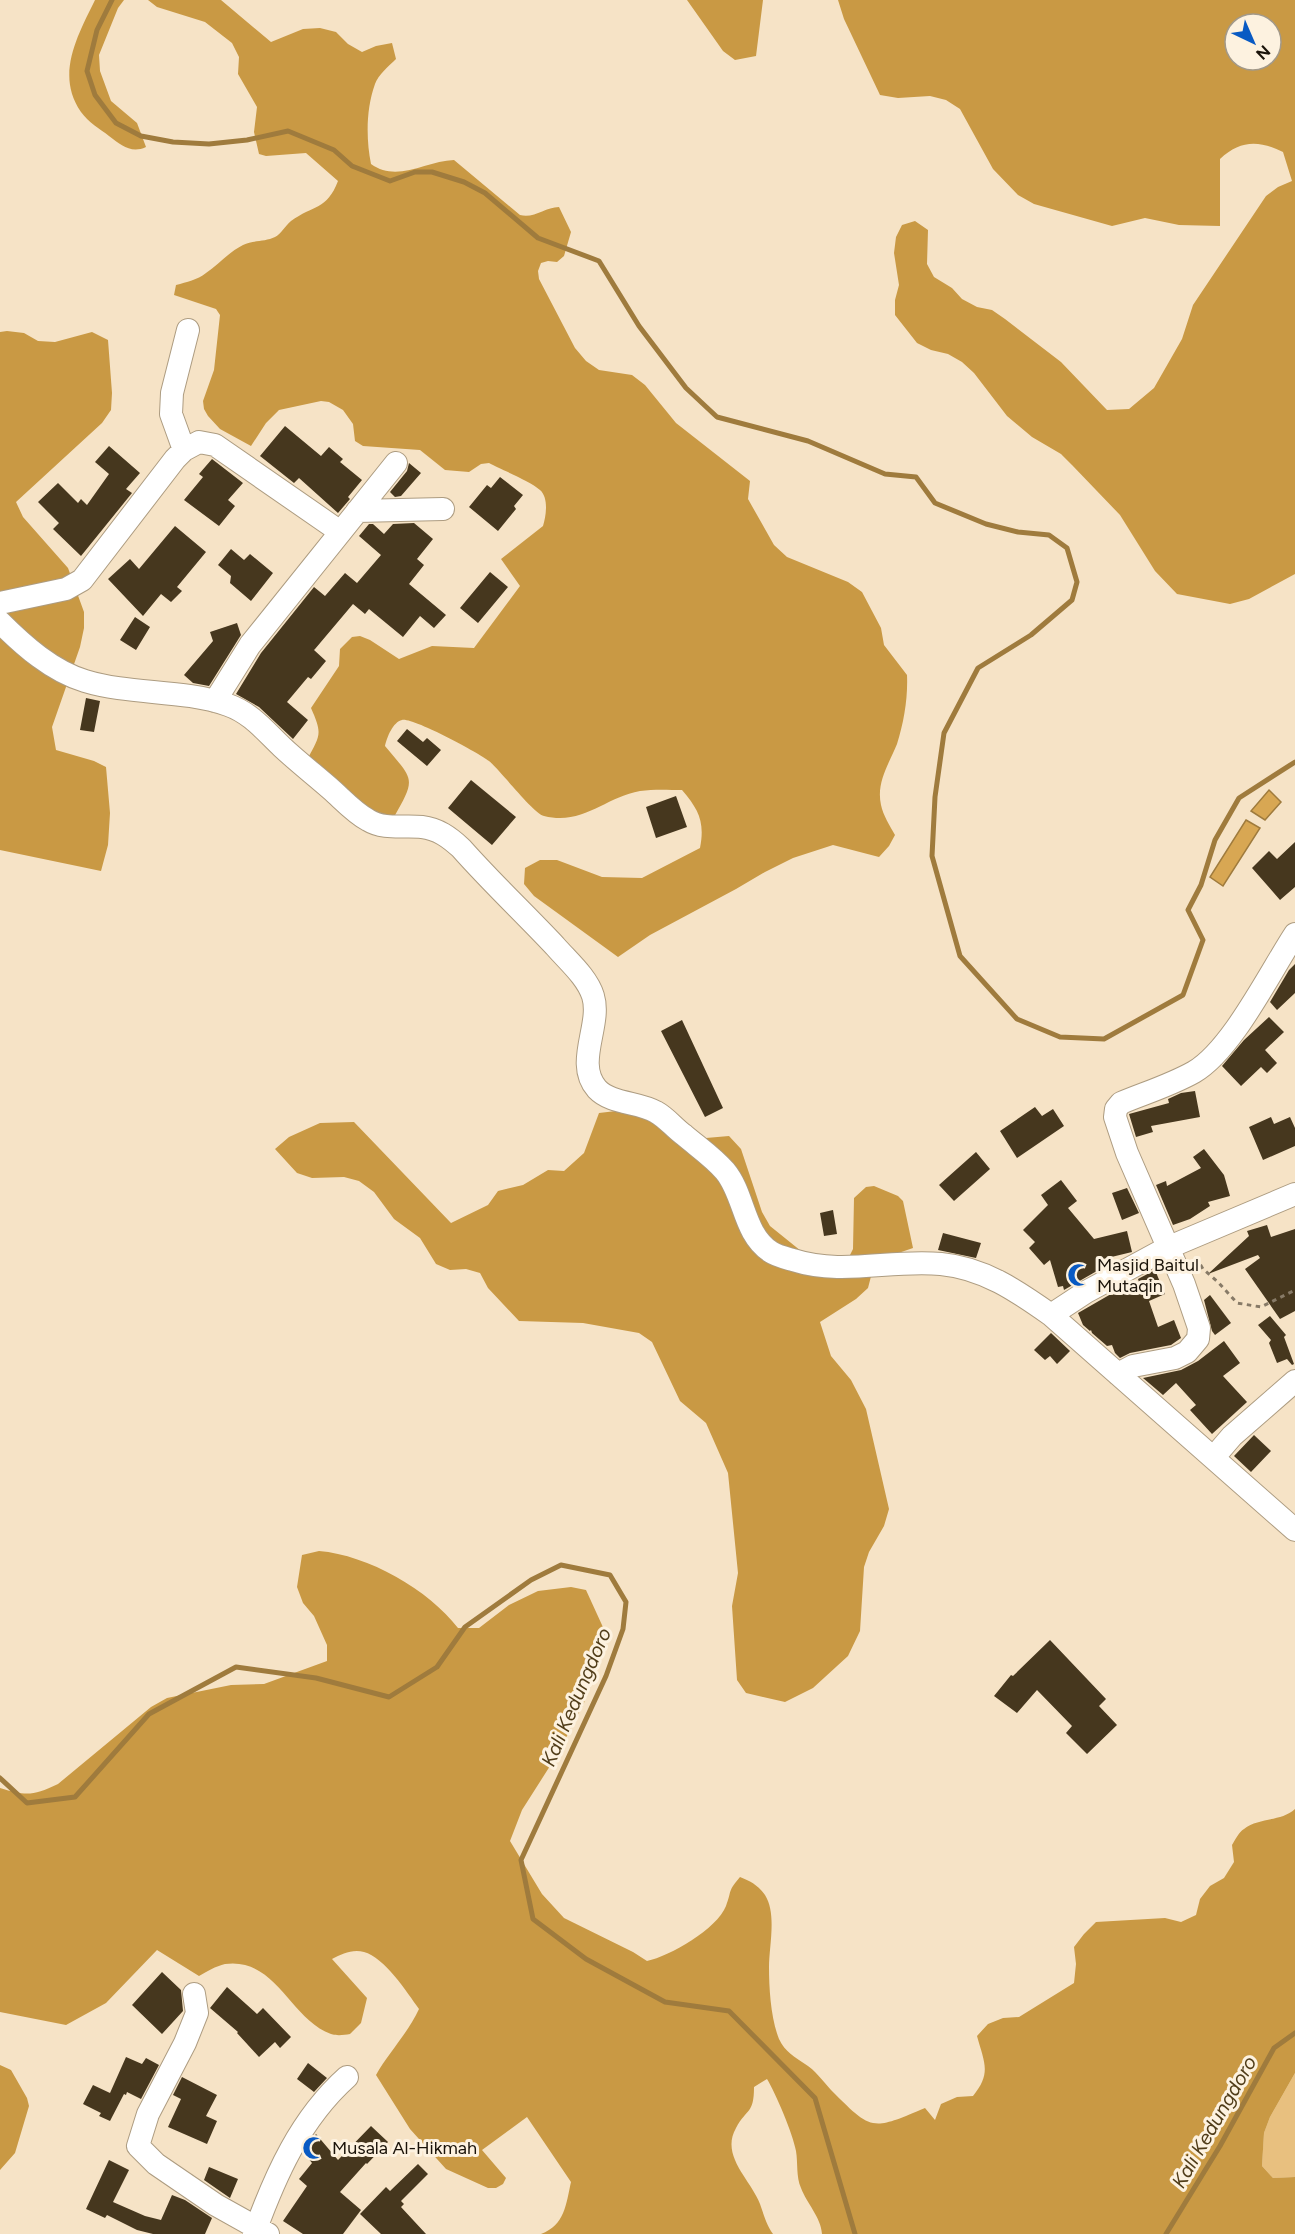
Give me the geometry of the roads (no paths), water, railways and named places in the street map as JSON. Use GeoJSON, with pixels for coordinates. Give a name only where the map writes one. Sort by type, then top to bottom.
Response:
{"type":"FeatureCollection","features":[{"type":"Feature","properties":{"kind":"street"},"geometry":{"type":"LineString","coordinates":[[184,450],[171,414],[171,404],[188,330]]}},
{"type":"Feature","properties":{"kind":"street"},"geometry":{"type":"LineString","coordinates":[[0,603],[66,589],[82,580],[184,450],[199,442],[215,445],[339,531]]}},
{"type":"Feature","properties":{"kind":"street"},"geometry":{"type":"LineString","coordinates":[[215,702],[250,645],[396,462]]}},
{"type":"Feature","properties":{"kind":"street"},"geometry":{"type":"LineString","coordinates":[[357,511],[443,509]]}},
{"type":"Feature","properties":{"kind":"street"},"geometry":{"type":"LineString","coordinates":[[0,622],[42,659],[82,681],[215,702],[241,711],[257,722],[281,746],[368,820],[378,825],[423,827],[447,836],[558,950],[588,985],[596,1008],[589,1052],[589,1071],[598,1089],[612,1098],[654,1111],[709,1155],[726,1172],[734,1185],[751,1229],[772,1253],[809,1265],[831,1269],[922,1264],[954,1266],[976,1271],[1006,1285],[1051,1315],[1295,1530]]}},
{"type":"Feature","properties":{"kind":"street"},"geometry":{"type":"LineString","coordinates":[[1118,1374],[1133,1366],[1175,1358],[1187,1352],[1198,1339],[1199,1328],[1195,1313],[1127,1153],[1115,1117],[1116,1109],[1121,1103],[1196,1071],[1210,1058],[1243,1018],[1295,934]]}},
{"type":"Feature","properties":{"kind":"street"},"geometry":{"type":"LineString","coordinates":[[1051,1315],[1086,1292],[1167,1248],[1295,1194]]}},
{"type":"Feature","properties":{"kind":"street"},"geometry":{"type":"LineString","coordinates":[[1214,1457],[1232,1436],[1295,1380]]}},
{"type":"Feature","properties":{"kind":"street"},"geometry":{"type":"LineString","coordinates":[[194,1994],[197,2013],[185,2043],[148,2114],[138,2146],[156,2164],[259,2232],[269,2191],[288,2152],[318,2108],[347,2077]]}},
{"type":"Feature","properties":{"kind":"waterway"},"geometry":{"type":"LineString","coordinates":[[112,0],[97,30],[87,71],[95,95],[116,123],[141,136],[173,142],[209,144],[247,140],[288,131],[334,150],[352,166],[390,181],[415,172],[432,172],[464,182],[485,193],[538,238],[599,261],[639,326],[686,388],[717,417],[808,441],[885,474],[916,477],[935,503],[986,524],[1018,532],[1049,535],[1067,548],[1077,582],[1072,600],[1031,635],[978,668],[944,733],[935,797],[932,856],[960,956],[1017,1019],[1060,1037],[1104,1039],[1183,995],[1203,940],[1188,910],[1201,885],[1215,840],[1239,798],[1295,762]]}},
{"type":"Feature","properties":{"kind":"waterway","name":"Kali Kedungdoro"},"geometry":{"type":"LineString","coordinates":[[0,1778],[27,1803],[75,1797],[149,1714],[236,1667],[316,1678],[389,1697],[437,1667],[465,1627],[531,1580],[561,1565],[610,1575],[626,1602],[623,1629],[606,1676],[521,1860],[533,1919],[586,1959],[665,2002],[729,2011],[815,2098],[855,2234]]}},
{"type":"Feature","properties":{"kind":"waterway","name":"Kali Kedungdoro"},"geometry":{"type":"LineString","coordinates":[[1166,2234],[1220,2146],[1274,2048],[1295,2033]]}},
{"type":"Feature","properties":{"kind":"place","name":"Masjid Baitul Mutaqin"},"geometry":{"type":"Point","coordinates":[1079,1275]}},
{"type":"Feature","properties":{"kind":"place","name":"Musala Al-Hikmah"},"geometry":{"type":"Point","coordinates":[314,2148]}}]}
